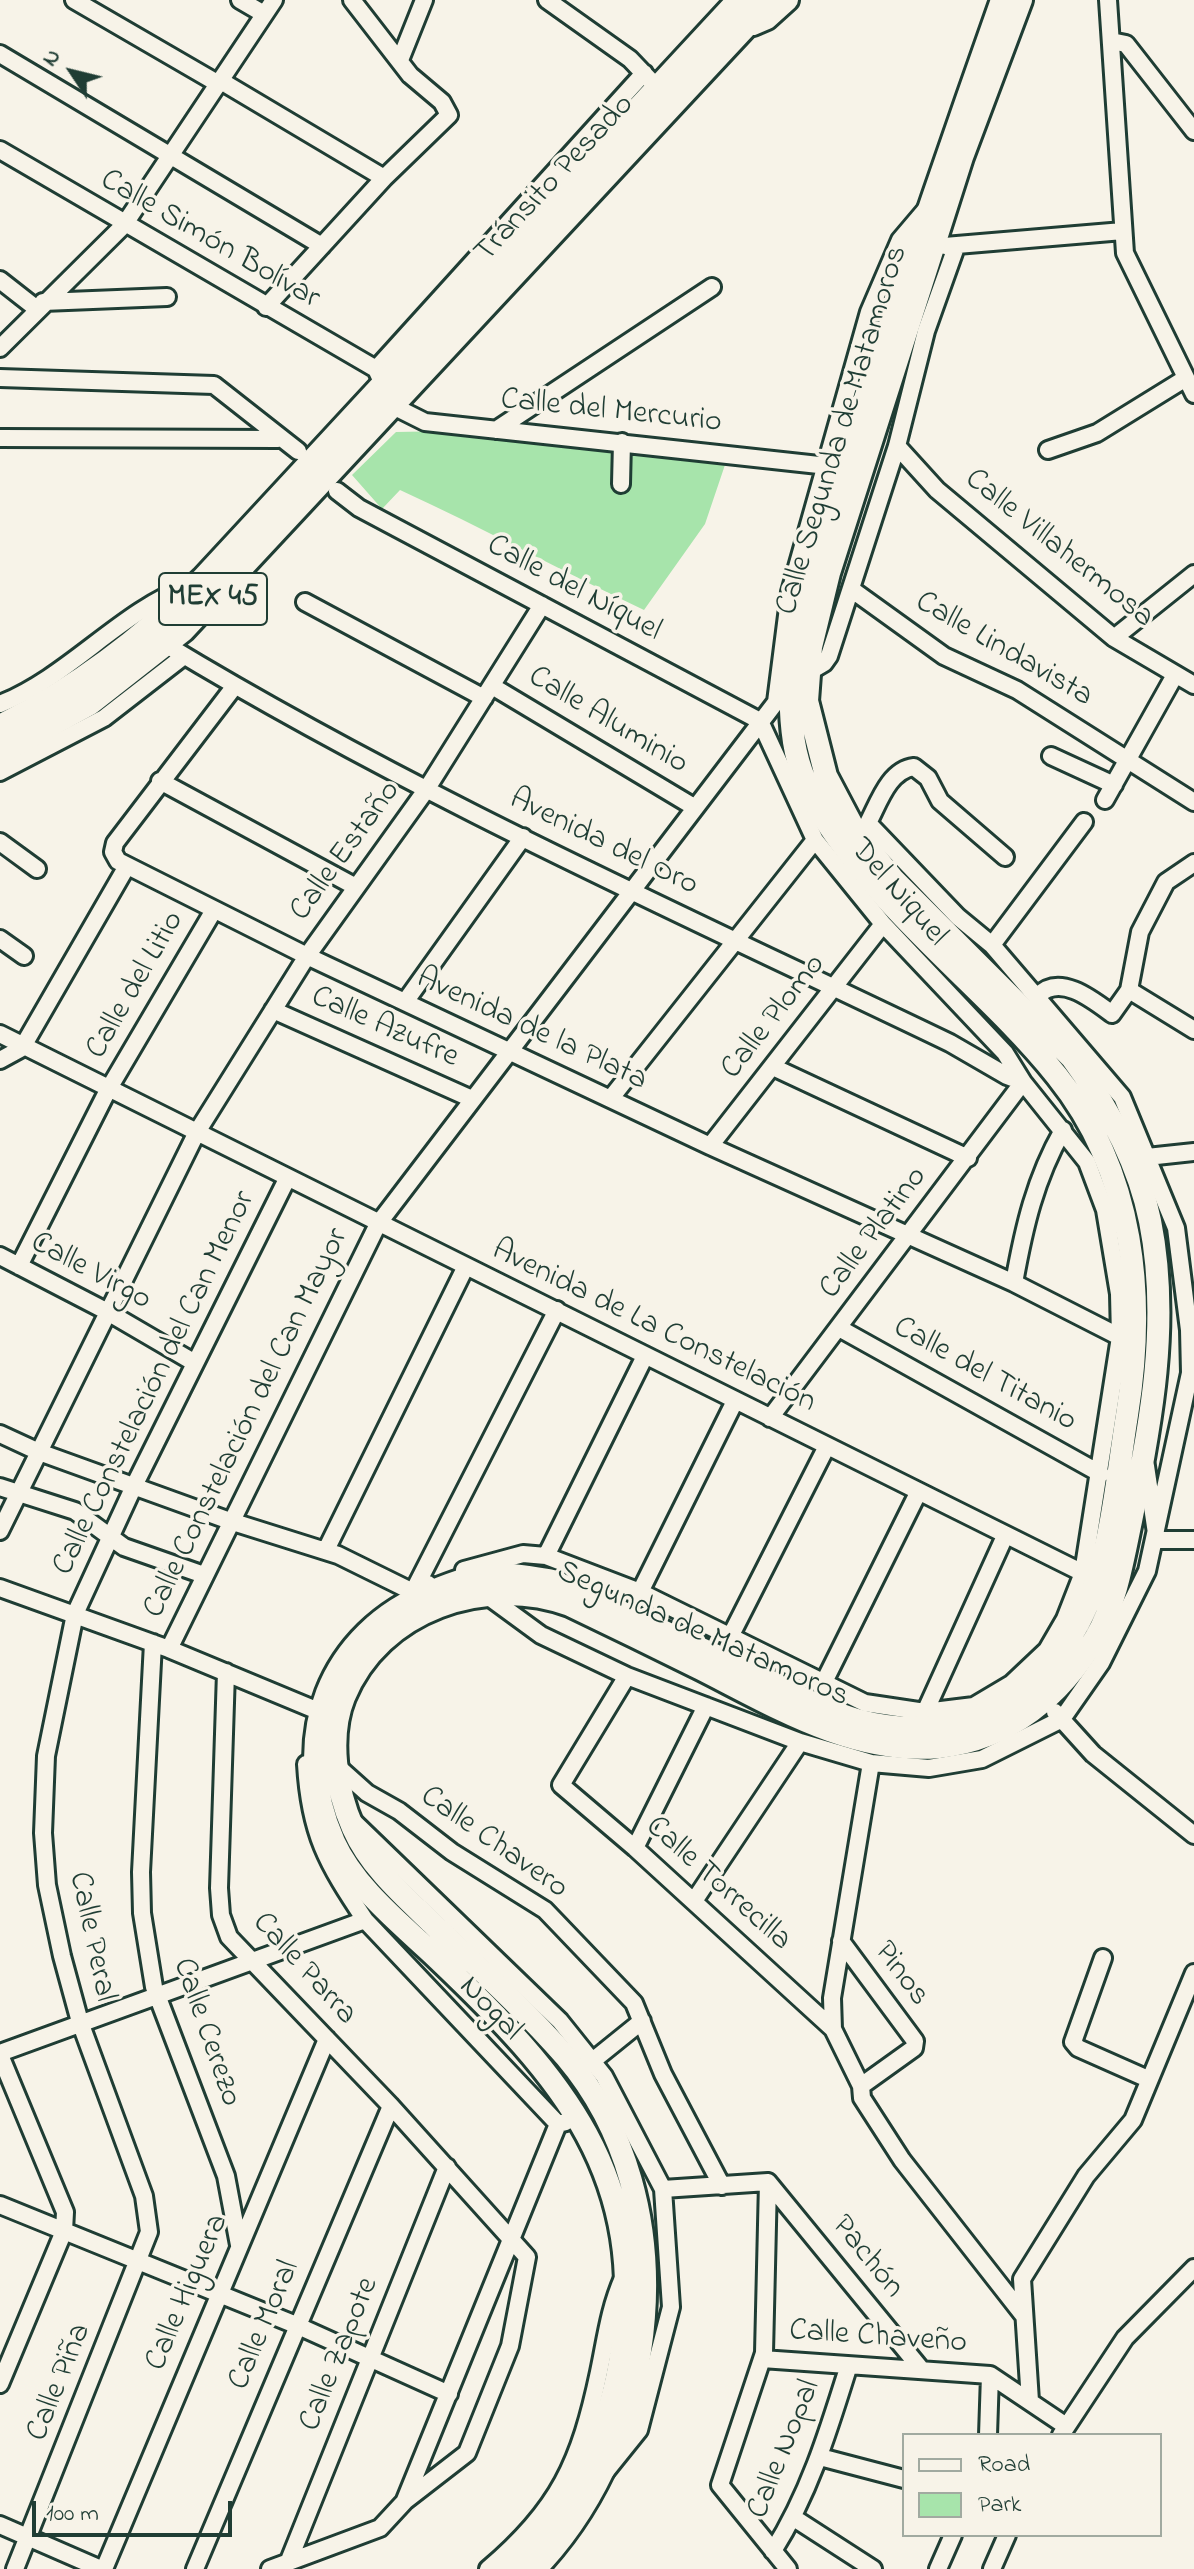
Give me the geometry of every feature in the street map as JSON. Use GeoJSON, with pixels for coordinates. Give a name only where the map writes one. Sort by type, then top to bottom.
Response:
{"type":"FeatureCollection","features":[{"type":"Feature","properties":{"kind":"main road","name":"Tránsito Pesado"},"geometry":{"type":"LineString","coordinates":[[384,387],[651,82],[736,10],[768,0]]}},
{"type":"Feature","properties":{"kind":"main road","name":"Calle Segunda de Matamoros"},"geometry":{"type":"LineString","coordinates":[[936,245],[932,203],[1002,0]]}},
{"type":"Feature","properties":{"kind":"main road","name":"Calle Segunda de Matamoros"},"geometry":{"type":"LineString","coordinates":[[1021,0],[962,157],[829,573],[801,676],[795,749],[832,832],[901,915],[1060,1079],[1103,1153],[1121,1199],[1137,1303],[1130,1397],[1115,1494],[1097,1574],[1081,1618],[1057,1658],[1046,1702]]}},
{"type":"Feature","properties":{"kind":"main road","name":"Tránsito Pesado"},"geometry":{"type":"LineString","coordinates":[[384,387],[736,10]]}},
{"type":"Feature","properties":{"kind":"main road","name":"MEX 45"},"geometry":{"type":"LineString","coordinates":[[0,728],[71,690],[123,654],[204,580],[384,387]]}},
{"type":"Feature","properties":{"kind":"main road","name":"MEX 45"},"geometry":{"type":"LineString","coordinates":[[0,751],[175,650],[384,387]]}},
{"type":"Feature","properties":{"kind":"main road","name":"Calle Segunda de Matamoros"},"geometry":{"type":"LineString","coordinates":[[801,676],[826,776],[855,831],[893,879],[1072,1058],[1093,1087],[1124,1143],[1150,1221],[1157,1276],[1159,1321],[1145,1453],[1125,1550],[1098,1634],[1075,1669],[1046,1702],[1009,1726],[942,1746],[916,1748],[854,1728]]}},
{"type":"Feature","properties":{"kind":"main road","name":"Segunda de Matamoros"},"geometry":{"type":"LineString","coordinates":[[383,1630],[420,1599],[460,1580],[495,1574],[553,1581],[854,1728]]}},
{"type":"Feature","properties":{"kind":"main road","name":"Segunda de Matamoros"},"geometry":{"type":"LineString","coordinates":[[420,1599],[511,1591],[546,1597],[570,1605],[774,1705],[854,1728]]}},
{"type":"Feature","properties":{"kind":"main road"},"geometry":{"type":"LineString","coordinates":[[383,1630],[342,1661],[328,1686],[319,1716],[310,1762],[329,1828],[357,1878],[548,2072],[569,2122],[599,2157],[619,2215],[624,2277],[624,2340],[617,2379],[581,2512],[535,2569]]}},
{"type":"Feature","properties":{"kind":"main road"},"geometry":{"type":"LineString","coordinates":[[383,1630],[344,1694],[335,1737],[348,1816],[362,1844],[394,1886],[494,1970],[585,2068],[631,2177],[643,2247],[643,2326],[637,2375],[594,2472],[508,2569]]}},
{"type":"Feature","properties":{"kind":"street"},"geometry":{"type":"LineString","coordinates":[[74,0],[217,83],[226,84],[384,178]]}},
{"type":"Feature","properties":{"kind":"street"},"geometry":{"type":"LineString","coordinates":[[0,348],[124,225],[269,7],[240,0]]}},
{"type":"Feature","properties":{"kind":"street"},"geometry":{"type":"LineString","coordinates":[[266,307],[384,178],[449,115],[442,102],[410,75],[352,0]]}},
{"type":"Feature","properties":{"kind":"street"},"geometry":{"type":"LineString","coordinates":[[400,60],[424,0]]}},
{"type":"Feature","properties":{"kind":"street"},"geometry":{"type":"LineString","coordinates":[[547,0],[630,59],[651,82]]}},
{"type":"Feature","properties":{"kind":"street"},"geometry":{"type":"LineString","coordinates":[[736,10],[767,19],[788,0]]}},
{"type":"Feature","properties":{"kind":"street"},"geometry":{"type":"LineString","coordinates":[[1108,0],[1123,231],[1128,261],[1194,394]]}},
{"type":"Feature","properties":{"kind":"street"},"geometry":{"type":"LineString","coordinates":[[1111,41],[1126,44],[1194,131]]}},
{"type":"Feature","properties":{"kind":"street"},"geometry":{"type":"LineString","coordinates":[[0,54],[322,246]]}},
{"type":"Feature","properties":{"kind":"street","name":"Calle Simón Bolívar"},"geometry":{"type":"LineString","coordinates":[[0,150],[266,307],[384,387]]}},
{"type":"Feature","properties":{"kind":"street"},"geometry":{"type":"LineString","coordinates":[[776,702],[790,592],[869,312],[900,240],[932,203]]}},
{"type":"Feature","properties":{"kind":"street"},"geometry":{"type":"LineString","coordinates":[[936,245],[1123,231]]}},
{"type":"Feature","properties":{"kind":"street","name":"Calle Constelación del Can Mayor"},"geometry":{"type":"LineString","coordinates":[[169,1649],[378,1224],[760,721],[801,676],[824,663],[829,656],[897,446],[926,331],[936,245]]}},
{"type":"Feature","properties":{"kind":"street"},"geometry":{"type":"LineString","coordinates":[[0,280],[40,306],[167,297]]}},
{"type":"Feature","properties":{"kind":"street"},"geometry":{"type":"LineString","coordinates":[[496,430],[712,287]]}},
{"type":"Feature","properties":{"kind":"street"},"geometry":{"type":"LineString","coordinates":[[0,378],[214,385],[278,439],[298,451]]}},
{"type":"Feature","properties":{"kind":"street"},"geometry":{"type":"LineString","coordinates":[[1048,450],[1097,433],[1186,378]]}},
{"type":"Feature","properties":{"kind":"street","name":"Calle del Mercurio"},"geometry":{"type":"LineString","coordinates":[[384,387],[425,422],[828,466]]}},
{"type":"Feature","properties":{"kind":"street"},"geometry":{"type":"LineString","coordinates":[[0,438],[278,439]]}},
{"type":"Feature","properties":{"kind":"street"},"geometry":{"type":"LineString","coordinates":[[621,484],[622,442]]}},
{"type":"Feature","properties":{"kind":"street","name":"Calle Villahermosa"},"geometry":{"type":"LineString","coordinates":[[897,446],[937,490],[1114,638],[1194,685]]}},
{"type":"Feature","properties":{"kind":"street","name":"Calle del Níquel"},"geometry":{"type":"LineString","coordinates":[[337,491],[359,508],[760,721]]}},
{"type":"Feature","properties":{"kind":"street"},"geometry":{"type":"LineString","coordinates":[[1114,638],[1194,574]]}},
{"type":"Feature","properties":{"kind":"street"},"geometry":{"type":"LineString","coordinates":[[0,704],[83,653],[145,607],[204,580]]}},
{"type":"Feature","properties":{"kind":"street","name":"Calle Lindavista"},"geometry":{"type":"LineString","coordinates":[[851,589],[944,656],[1017,690],[1194,802]]}},
{"type":"Feature","properties":{"kind":"street","name":"Calle Aluminio"},"geometry":{"type":"LineString","coordinates":[[305,602],[488,692],[694,807]]}},
{"type":"Feature","properties":{"kind":"street","name":"Calle Estaño"},"geometry":{"type":"LineString","coordinates":[[0,1531],[197,1132],[307,956],[426,790],[542,605]]}},
{"type":"Feature","properties":{"kind":"street"},"geometry":{"type":"LineString","coordinates":[[0,772],[104,718],[175,650]]}},
{"type":"Feature","properties":{"kind":"street","name":"Avenida del Oro"},"geometry":{"type":"LineString","coordinates":[[175,650],[234,687],[426,790],[1023,1082]]}},
{"type":"Feature","properties":{"kind":"street"},"geometry":{"type":"LineString","coordinates":[[1105,800],[1175,675]]}},
{"type":"Feature","properties":{"kind":"street"},"geometry":{"type":"LineString","coordinates":[[0,1060],[22,1048],[127,866],[113,852],[115,843],[234,687]]}},
{"type":"Feature","properties":{"kind":"street","name":"Del Niquel"},"geometry":{"type":"LineString","coordinates":[[546,1556],[640,1592],[865,1703],[925,1712],[974,1706],[1011,1684],[1047,1650],[1065,1619],[1083,1573],[1101,1474],[1120,1337],[1119,1294],[1105,1210],[1087,1162],[1023,1082],[1005,1053],[883,924],[815,840],[760,721]]}},
{"type":"Feature","properties":{"kind":"street"},"geometry":{"type":"LineString","coordinates":[[1051,756],[1114,785]]}},
{"type":"Feature","properties":{"kind":"street"},"geometry":{"type":"LineString","coordinates":[[484,1592],[541,1635],[627,1676],[800,1742],[871,1763],[920,1769],[982,1759],[1046,1702],[1101,1663],[1147,1571],[1157,1540],[1190,1373],[1191,1330],[1176,1228],[1122,1097],[992,945],[958,917],[868,823],[891,781],[903,769],[914,767],[928,778],[940,801],[1005,857]]}},
{"type":"Feature","properties":{"kind":"street"},"geometry":{"type":"LineString","coordinates":[[160,781],[356,887]]}},
{"type":"Feature","properties":{"kind":"street"},"geometry":{"type":"LineString","coordinates":[[992,945],[1084,822]]}},
{"type":"Feature","properties":{"kind":"street"},"geometry":{"type":"LineString","coordinates":[[405,1002],[523,837]]}},
{"type":"Feature","properties":{"kind":"street"},"geometry":{"type":"LineString","coordinates":[[611,1098],[815,840]]}},
{"type":"Feature","properties":{"kind":"street"},"geometry":{"type":"LineString","coordinates":[[0,842],[37,869]]}},
{"type":"Feature","properties":{"kind":"street"},"geometry":{"type":"LineString","coordinates":[[1038,996],[1046,988],[1063,985],[1112,1014],[1129,990],[1140,932],[1166,882],[1194,863]]}},
{"type":"Feature","properties":{"kind":"street","name":"Avenida de la Plata"},"geometry":{"type":"LineString","coordinates":[[127,866],[307,956],[710,1146],[1014,1283],[1120,1337]]}},
{"type":"Feature","properties":{"kind":"street"},"geometry":{"type":"LineString","coordinates":[[893,879],[958,917]]}},
{"type":"Feature","properties":{"kind":"street","name":"Calle del Litio"},"geometry":{"type":"LineString","coordinates":[[19,1266],[108,1090],[214,910]]}},
{"type":"Feature","properties":{"kind":"street","name":"Calle Plomo"},"geometry":{"type":"LineString","coordinates":[[710,1146],[883,924]]}},
{"type":"Feature","properties":{"kind":"street"},"geometry":{"type":"LineString","coordinates":[[0,939],[24,956]]}},
{"type":"Feature","properties":{"kind":"street"},"geometry":{"type":"LineString","coordinates":[[1129,990],[1194,1030]]}},
{"type":"Feature","properties":{"kind":"street","name":"Calle Azufre"},"geometry":{"type":"LineString","coordinates":[[273,1010],[472,1099]]}},
{"type":"Feature","properties":{"kind":"street","name":"Avenida de La Constelación"},"geometry":{"type":"LineString","coordinates":[[0,1034],[22,1048],[557,1310],[1083,1573]]}},
{"type":"Feature","properties":{"kind":"street"},"geometry":{"type":"LineString","coordinates":[[773,1067],[968,1158]]}},
{"type":"Feature","properties":{"kind":"street","name":"Calle Platino"},"geometry":{"type":"LineString","coordinates":[[770,1418],[911,1236],[1023,1082]]}},
{"type":"Feature","properties":{"kind":"street"},"geometry":{"type":"LineString","coordinates":[[1014,1283],[1026,1217],[1043,1166],[1063,1130]]}},
{"type":"Feature","properties":{"kind":"street"},"geometry":{"type":"LineString","coordinates":[[1147,1157],[1194,1152]]}},
{"type":"Feature","properties":{"kind":"street","name":"Calle Constelación del Can Menor"},"geometry":{"type":"LineString","coordinates":[[75,1614],[134,1486],[287,1179]]}},
{"type":"Feature","properties":{"kind":"street","name":"Calle Virgo"},"geometry":{"type":"LineString","coordinates":[[0,1256],[106,1311],[195,1363]]}},
{"type":"Feature","properties":{"kind":"street"},"geometry":{"type":"LineString","coordinates":[[326,1550],[466,1266]]}},
{"type":"Feature","properties":{"kind":"street"},"geometry":{"type":"LineString","coordinates":[[0,1434],[39,1452],[230,1521],[326,1550],[420,1599],[557,1310]]}},
{"type":"Feature","properties":{"kind":"street","name":"Calle del Titanio"},"geometry":{"type":"LineString","coordinates":[[839,1328],[1101,1474]]}},
{"type":"Feature","properties":{"kind":"street"},"geometry":{"type":"LineString","coordinates":[[546,1556],[645,1356]]}},
{"type":"Feature","properties":{"kind":"street"},"geometry":{"type":"LineString","coordinates":[[640,1592],[735,1401]]}},
{"type":"Feature","properties":{"kind":"street"},"geometry":{"type":"LineString","coordinates":[[731,1635],[827,1446]]}},
{"type":"Feature","properties":{"kind":"street"},"geometry":{"type":"LineString","coordinates":[[1145,1453],[1157,1540]]}},
{"type":"Feature","properties":{"kind":"street"},"geometry":{"type":"LineString","coordinates":[[0,1487],[75,1511],[124,1547],[204,1575]]}},
{"type":"Feature","properties":{"kind":"street"},"geometry":{"type":"LineString","coordinates":[[824,1682],[918,1493]]}},
{"type":"Feature","properties":{"kind":"street"},"geometry":{"type":"LineString","coordinates":[[925,1712],[1005,1536]]}},
{"type":"Feature","properties":{"kind":"street"},"geometry":{"type":"LineString","coordinates":[[1157,1540],[1194,1540]]}},
{"type":"Feature","properties":{"kind":"street","name":"Nogal"},"geometry":{"type":"LineString","coordinates":[[546,1556],[523,1554],[451,1574],[420,1599],[365,1623],[329,1666],[311,1708],[310,1817],[327,1861],[365,1920],[569,2122]]}},
{"type":"Feature","properties":{"kind":"street"},"geometry":{"type":"LineString","coordinates":[[0,1588],[169,1649],[311,1708]]}},
{"type":"Feature","properties":{"kind":"street","name":"Calle Peral"},"geometry":{"type":"LineString","coordinates":[[75,1614],[46,1756],[43,1833],[47,1885],[80,2022],[144,2196],[149,2232],[140,2262]]}},
{"type":"Feature","properties":{"kind":"street","name":"Calle Cerezo"},"geometry":{"type":"LineString","coordinates":[[153,1643],[141,1872],[142,1913],[156,1994],[226,2176],[239,2245]]}},
{"type":"Feature","properties":{"kind":"street","name":"Calle Parra"},"geometry":{"type":"LineString","coordinates":[[226,1672],[221,1915],[229,1937],[391,2106],[527,2257],[510,2346],[467,2453],[405,2501],[380,2528],[270,2569]]}},
{"type":"Feature","properties":{"kind":"street","name":"Calle Torrecilla"},"geometry":{"type":"LineString","coordinates":[[627,1676],[561,1785],[635,1848],[833,2029],[861,2086],[862,2098],[902,2160],[1024,2316]]}},
{"type":"Feature","properties":{"kind":"street"},"geometry":{"type":"LineString","coordinates":[[1046,1702],[1093,1754],[1194,1835]]}},
{"type":"Feature","properties":{"kind":"street"},"geometry":{"type":"LineString","coordinates":[[635,1848],[706,1706]]}},
{"type":"Feature","properties":{"kind":"street"},"geometry":{"type":"LineString","coordinates":[[694,1901],[800,1742]]}},
{"type":"Feature","properties":{"kind":"street","name":"Calle Torrecilla"},"geometry":{"type":"LineString","coordinates":[[833,2029],[832,1998],[871,1763]]}},
{"type":"Feature","properties":{"kind":"street","name":"Calle Chavero"},"geometry":{"type":"LineString","coordinates":[[338,1767],[367,1793],[545,1910],[634,2003],[663,2074],[722,2186]]}},
{"type":"Feature","properties":{"kind":"street"},"geometry":{"type":"LineString","coordinates":[[0,2384],[64,2231],[65,2212],[0,2054],[251,1959],[365,1920]]}},
{"type":"Feature","properties":{"kind":"street","name":"Pinos"},"geometry":{"type":"LineString","coordinates":[[841,1941],[915,2041],[914,2048],[861,2086]]}},
{"type":"Feature","properties":{"kind":"street"},"geometry":{"type":"LineString","coordinates":[[1103,1958],[1073,2042],[1078,2048],[1148,2079]]}},
{"type":"Feature","properties":{"kind":"street"},"geometry":{"type":"LineString","coordinates":[[1030,2401],[1022,2279],[1086,2176],[1133,2120],[1194,1973]]}},
{"type":"Feature","properties":{"kind":"street"},"geometry":{"type":"LineString","coordinates":[[594,2472],[624,2453],[639,2430],[671,2307],[663,2189],[604,2076],[585,2068],[642,2021]]}},
{"type":"Feature","properties":{"kind":"street","name":"Calle Higuera"},"geometry":{"type":"LineString","coordinates":[[103,2569],[327,2039]]}},
{"type":"Feature","properties":{"kind":"street","name":"Calle Moral"},"geometry":{"type":"LineString","coordinates":[[195,2569],[391,2106]]}},
{"type":"Feature","properties":{"kind":"street","name":"Calle Parra"},"geometry":{"type":"LineString","coordinates":[[405,2501],[512,2239],[569,2122]]}},
{"type":"Feature","properties":{"kind":"street","name":"Calle Zapote"},"geometry":{"type":"LineString","coordinates":[[288,2563],[447,2167]]}},
{"type":"Feature","properties":{"kind":"street"},"geometry":{"type":"LineString","coordinates":[[663,2189],[768,2182],[762,2359],[720,2485],[788,2569]]}},
{"type":"Feature","properties":{"kind":"street","name":"Pachón"},"geometry":{"type":"LineString","coordinates":[[768,2182],[921,2369]]}},
{"type":"Feature","properties":{"kind":"street"},"geometry":{"type":"LineString","coordinates":[[0,2205],[296,2325],[449,2394]]}},
{"type":"Feature","properties":{"kind":"street","name":"Calle Piña"},"geometry":{"type":"LineString","coordinates":[[15,2569],[140,2262]]}},
{"type":"Feature","properties":{"kind":"street"},"geometry":{"type":"LineString","coordinates":[[990,2375],[1030,2401],[1064,2430],[1125,2338],[1194,2268]]}},
{"type":"Feature","properties":{"kind":"street"},"geometry":{"type":"LineString","coordinates":[[488,2569],[528,2534],[564,2485],[579,2452],[604,2350],[606,2322],[624,2277]]}},
{"type":"Feature","properties":{"kind":"street","name":"Calle Chaveño"},"geometry":{"type":"LineString","coordinates":[[762,2359],[848,2368],[921,2369],[990,2375]]}},
{"type":"Feature","properties":{"kind":"street","name":"Calle Nopal"},"geometry":{"type":"LineString","coordinates":[[773,2551],[794,2518],[820,2457],[848,2368]]}},
{"type":"Feature","properties":{"kind":"street"},"geometry":{"type":"LineString","coordinates":[[988,2433],[990,2375]]}},
{"type":"Feature","properties":{"kind":"street"},"geometry":{"type":"LineString","coordinates":[[820,2457],[902,2478]]}},
{"type":"Feature","properties":{"kind":"street"},"geometry":{"type":"LineString","coordinates":[[794,2518],[873,2569]]}},
{"type":"Feature","properties":{"kind":"street"},"geometry":{"type":"LineString","coordinates":[[0,2525],[103,2569]]}},
{"type":"Feature","properties":{"kind":"street"},"geometry":{"type":"LineString","coordinates":[[938,2569],[952,2537]]}},
{"type":"Feature","properties":{"kind":"street"},"geometry":{"type":"LineString","coordinates":[[992,2569],[1006,2537]]}},
{"type":"Feature","properties":{"kind":"green space"},"geometry":{"type":"Polygon","coordinates":[[[450,431],[728,456],[705,524],[644,610],[400,490],[382,509],[352,475],[396,432],[450,431]]]}}]}
